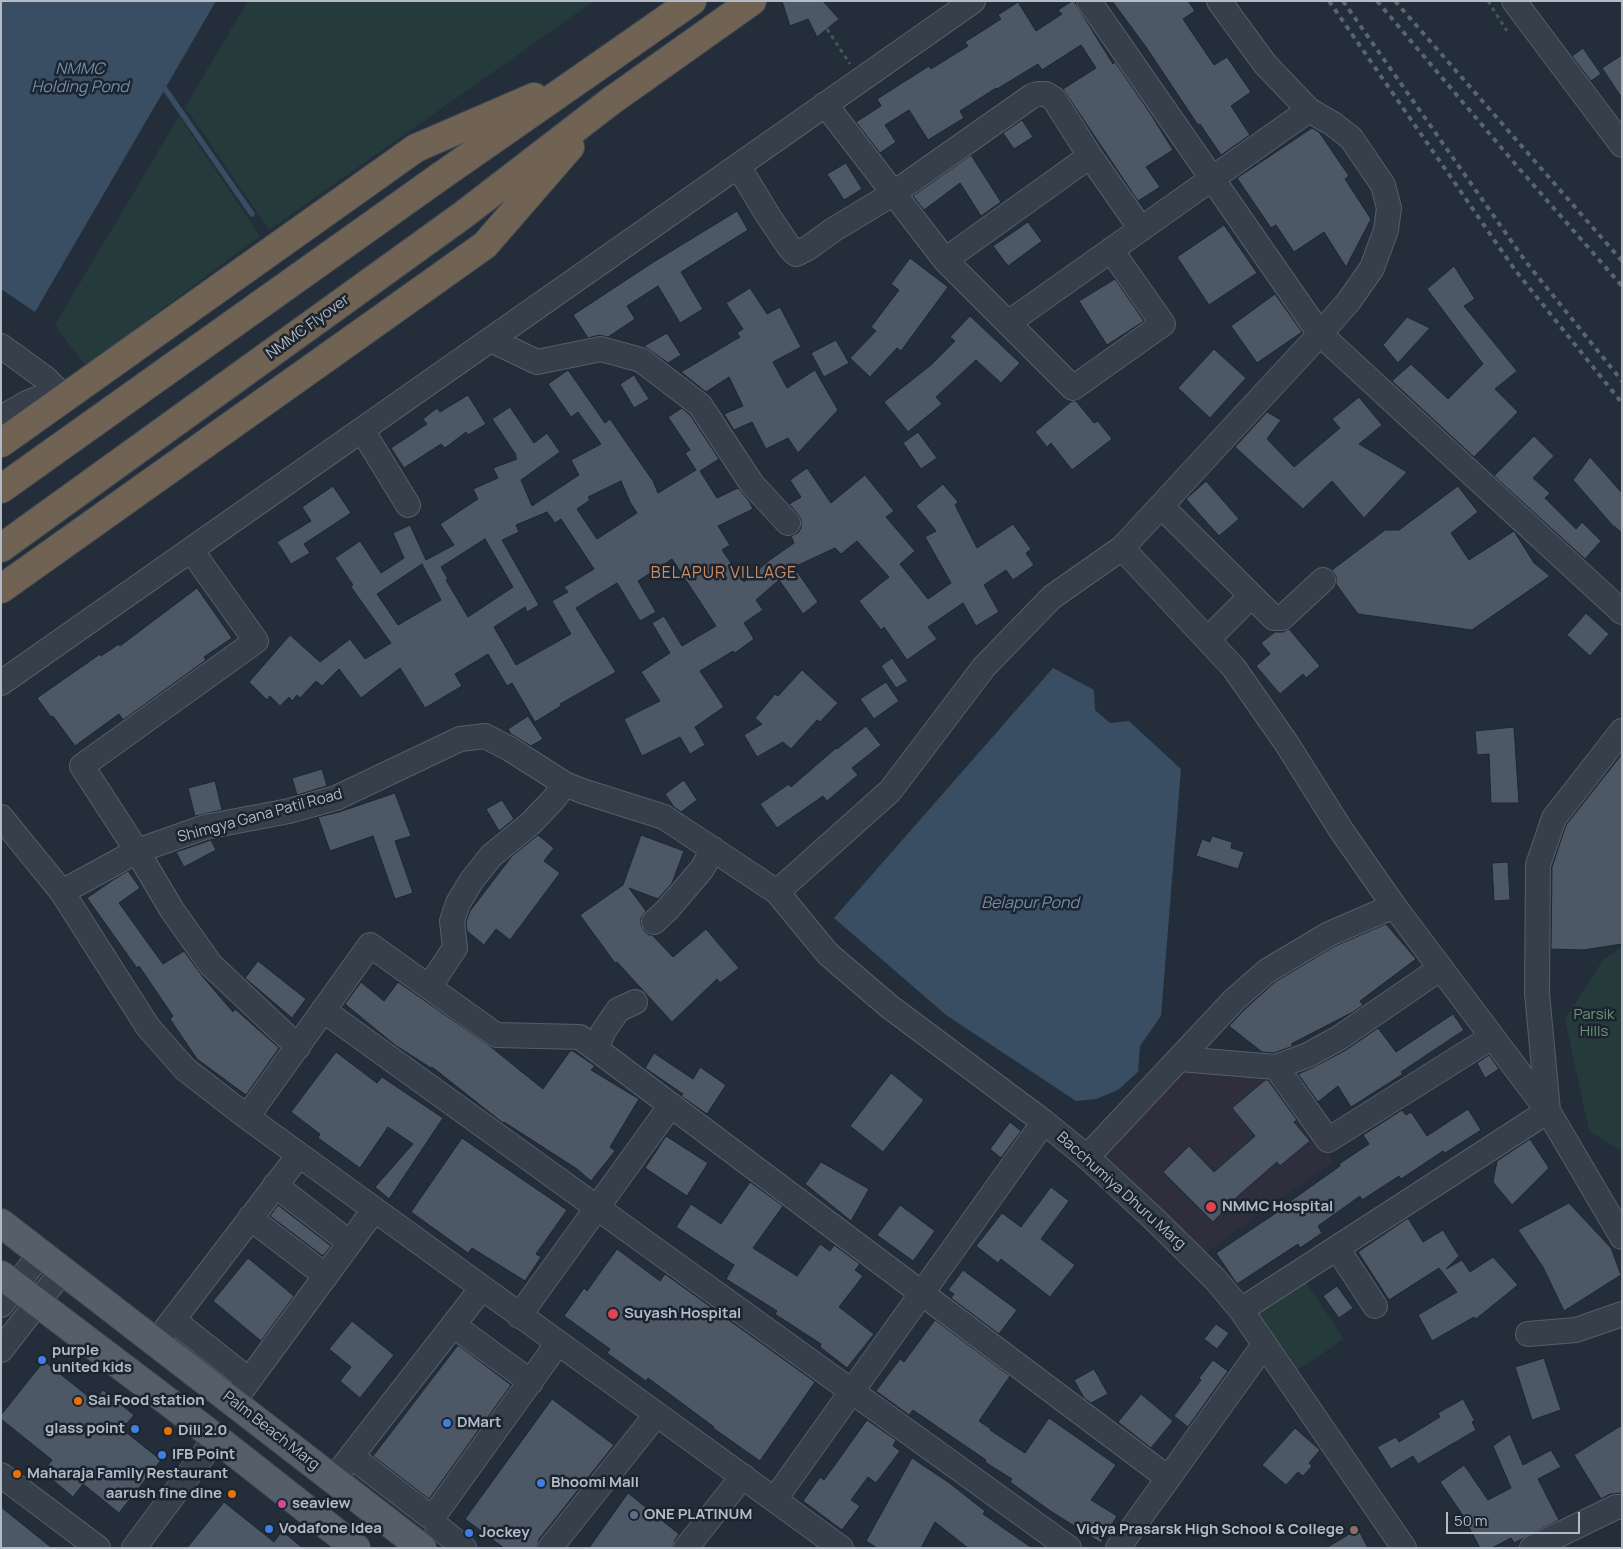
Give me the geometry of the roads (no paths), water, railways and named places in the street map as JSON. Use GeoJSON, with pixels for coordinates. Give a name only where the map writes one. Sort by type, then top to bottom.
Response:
{"type":"FeatureCollection","features":[{"type":"Feature","properties":{"kind":"highway"},"geometry":{"type":"LineString","coordinates":[[1,489],[438,178],[692,1]]}},
{"type":"Feature","properties":{"kind":"highway"},"geometry":{"type":"LineString","coordinates":[[1,589],[485,245],[611,101],[752,1]]}},
{"type":"Feature","properties":{"kind":"highway"},"geometry":{"type":"LineString","coordinates":[[1,443],[416,148],[591,73]]}},
{"type":"Feature","properties":{"kind":"highway","name":"NMMC Flyover"},"geometry":{"type":"LineString","coordinates":[[1,548],[463,215],[611,101]]}},
{"type":"Feature","properties":{"kind":"main road","name":"Palm Beach Marg"},"geometry":{"type":"LineString","coordinates":[[1,1223],[333,1479],[427,1540]]}},
{"type":"Feature","properties":{"kind":"main road"},"geometry":{"type":"LineString","coordinates":[[6,1289],[37,1303],[216,1438],[356,1548]]}},
{"type":"Feature","properties":{"kind":"street"},"geometry":{"type":"LineString","coordinates":[[1,683],[973,1]]}},
{"type":"Feature","properties":{"kind":"street"},"geometry":{"type":"LineString","coordinates":[[1089,1],[1320,334],[1622,612]]}},
{"type":"Feature","properties":{"kind":"street"},"geometry":{"type":"LineString","coordinates":[[777,892],[890,791],[984,667],[1052,598],[1122,548],[1320,334],[1349,301],[1372,268],[1386,230],[1390,208],[1382,185],[1351,138],[1333,124],[1309,110],[1265,64],[1218,1]]}},
{"type":"Feature","properties":{"kind":"street"},"geometry":{"type":"LineString","coordinates":[[1514,1],[1622,145]]}},
{"type":"Feature","properties":{"kind":"street"},"geometry":{"type":"LineString","coordinates":[[738,166],[769,217],[796,254],[894,193],[1032,96],[1046,94],[1054,100],[1141,229]]}},
{"type":"Feature","properties":{"kind":"street"},"geometry":{"type":"LineString","coordinates":[[825,104],[945,260],[1073,388],[1163,324],[1111,250]]}},
{"type":"Feature","properties":{"kind":"street"},"geometry":{"type":"LineString","coordinates":[[1008,323],[1309,110]]}},
{"type":"Feature","properties":{"kind":"street"},"geometry":{"type":"LineString","coordinates":[[945,260],[1090,156]]}},
{"type":"Feature","properties":{"kind":"street"},"geometry":{"type":"LineString","coordinates":[[490,340],[537,362],[601,349],[641,360],[700,405],[752,484],[788,523]]}},
{"type":"Feature","properties":{"kind":"street"},"geometry":{"type":"LineString","coordinates":[[1,346],[45,378],[65,398]]}},
{"type":"Feature","properties":{"kind":"street"},"geometry":{"type":"LineString","coordinates":[[1,418],[27,403],[44,396],[65,398]]}},
{"type":"Feature","properties":{"kind":"street"},"geometry":{"type":"LineString","coordinates":[[362,430],[408,505]]}},
{"type":"Feature","properties":{"kind":"street"},"geometry":{"type":"LineString","coordinates":[[1161,506],[1274,618],[1282,618],[1323,580]]}},
{"type":"Feature","properties":{"kind":"street"},"geometry":{"type":"LineString","coordinates":[[1122,548],[1234,668],[1287,744],[1341,830],[1394,906],[1548,1111],[1622,1237]]}},
{"type":"Feature","properties":{"kind":"street"},"geometry":{"type":"LineString","coordinates":[[191,550],[256,641],[82,766],[137,851],[172,910],[212,965],[298,1047]]}},
{"type":"Feature","properties":{"kind":"street"},"geometry":{"type":"LineString","coordinates":[[1208,639],[1251,596]]}},
{"type":"Feature","properties":{"kind":"street"},"geometry":{"type":"LineString","coordinates":[[1548,1111],[1538,993],[1538,865],[1554,818],[1622,731]]}},
{"type":"Feature","properties":{"kind":"street","name":"Shimgya Gana Patil Road"},"geometry":{"type":"LineString","coordinates":[[62,892],[137,851],[205,827],[290,811],[336,798],[460,739],[485,736],[510,749],[565,784],[664,817],[777,892]]}},
{"type":"Feature","properties":{"kind":"street"},"geometry":{"type":"LineString","coordinates":[[429,987],[455,948],[452,921],[458,903],[472,880],[491,856],[531,824],[565,784]]}},
{"type":"Feature","properties":{"kind":"street"},"geometry":{"type":"LineString","coordinates":[[1,817],[62,892],[148,1027],[185,1069],[247,1118],[841,1548]]}},
{"type":"Feature","properties":{"kind":"street"},"geometry":{"type":"LineString","coordinates":[[654,922],[667,910],[702,869],[713,849]]}},
{"type":"Feature","properties":{"kind":"street","name":"Bacchumiya Dhuru Marg"},"geometry":{"type":"LineString","coordinates":[[777,892],[828,954],[876,995],[1044,1122],[1087,1157],[1215,1278],[1241,1310],[1404,1548]]}},
{"type":"Feature","properties":{"kind":"street"},"geometry":{"type":"LineString","coordinates":[[1087,1157],[1235,999],[1267,970],[1330,934],[1394,906]]}},
{"type":"Feature","properties":{"kind":"street"},"geometry":{"type":"LineString","coordinates":[[247,1118],[370,945],[496,1035],[580,1037],[1168,1478]]}},
{"type":"Feature","properties":{"kind":"street"},"geometry":{"type":"LineString","coordinates":[[1180,1059],[1276,1067],[1308,1055],[1339,1038],[1441,968]]}},
{"type":"Feature","properties":{"kind":"street"},"geometry":{"type":"LineString","coordinates":[[596,1049],[603,1032],[618,1010],[635,1002]]}},
{"type":"Feature","properties":{"kind":"street"},"geometry":{"type":"LineString","coordinates":[[324,1010],[1069,1548]]}},
{"type":"Feature","properties":{"kind":"street"},"geometry":{"type":"LineString","coordinates":[[1276,1067],[1328,1140],[1492,1037]]}},
{"type":"Feature","properties":{"kind":"street"},"geometry":{"type":"LineString","coordinates":[[520,1316],[671,1105]]}},
{"type":"Feature","properties":{"kind":"street"},"geometry":{"type":"LineString","coordinates":[[1241,1310],[1548,1111]]}},
{"type":"Feature","properties":{"kind":"street"},"geometry":{"type":"LineString","coordinates":[[775,1499],[1044,1122]]}},
{"type":"Feature","properties":{"kind":"street"},"geometry":{"type":"LineString","coordinates":[[156,1342],[299,1155]]}},
{"type":"Feature","properties":{"kind":"street"},"geometry":{"type":"LineString","coordinates":[[275,1185],[350,1243]]}},
{"type":"Feature","properties":{"kind":"street"},"geometry":{"type":"LineString","coordinates":[[233,1402],[374,1210]]}},
{"type":"Feature","properties":{"kind":"street"},"geometry":{"type":"LineString","coordinates":[[250,1218],[326,1276]]}},
{"type":"Feature","properties":{"kind":"street"},"geometry":{"type":"LineString","coordinates":[[1337,1248],[1375,1306]]}},
{"type":"Feature","properties":{"kind":"street"},"geometry":{"type":"LineString","coordinates":[[6,1289],[41,1253]]}},
{"type":"Feature","properties":{"kind":"street"},"geometry":{"type":"LineString","coordinates":[[1,1350],[63,1270]]}},
{"type":"Feature","properties":{"kind":"street"},"geometry":{"type":"LineString","coordinates":[[333,1479],[431,1366],[453,1325],[482,1288]]}},
{"type":"Feature","properties":{"kind":"street"},"geometry":{"type":"LineString","coordinates":[[1528,1334],[1576,1330],[1622,1314]]}},
{"type":"Feature","properties":{"kind":"street"},"geometry":{"type":"LineString","coordinates":[[173,1320],[249,1380]]}},
{"type":"Feature","properties":{"kind":"street"},"geometry":{"type":"LineString","coordinates":[[453,1325],[531,1382]]}},
{"type":"Feature","properties":{"kind":"street"},"geometry":{"type":"LineString","coordinates":[[1118,1548],[1264,1345]]}},
{"type":"Feature","properties":{"kind":"street"},"geometry":{"type":"LineString","coordinates":[[351,1456],[429,1516],[433,1516],[531,1382],[564,1348]]}},
{"type":"Feature","properties":{"kind":"street"},"geometry":{"type":"LineString","coordinates":[[464,1548],[427,1540],[564,1348]]}},
{"type":"Feature","properties":{"kind":"street"},"geometry":{"type":"LineString","coordinates":[[550,1548],[661,1419]]}},
{"type":"Feature","properties":{"kind":"street"},"geometry":{"type":"LineString","coordinates":[[567,1548],[661,1419]]}},
{"type":"Feature","properties":{"kind":"street"},"geometry":{"type":"LineString","coordinates":[[134,1548],[216,1438]]}},
{"type":"Feature","properties":{"kind":"street"},"geometry":{"type":"LineString","coordinates":[[1,1475],[98,1548]]}},
{"type":"Feature","properties":{"kind":"street"},"geometry":{"type":"LineString","coordinates":[[686,1548],[742,1476]]}},
{"type":"Feature","properties":{"kind":"street"},"geometry":{"type":"LineString","coordinates":[[1532,1548],[1616,1507],[1622,1507]]}},
{"type":"Feature","properties":{"kind":"water","name":"NMMC Holding Pond"},"geometry":{"type":"Polygon","coordinates":[[[1,1],[216,1],[35,312],[1,289],[1,1]]]}},
{"type":"Feature","properties":{"kind":"water","name":"Belapur Pond"},"geometry":{"type":"Polygon","coordinates":[[[1053,668],[1094,690],[1095,710],[1110,723],[1129,721],[1181,769],[1161,1016],[1140,1046],[1138,1072],[1118,1090],[1096,1099],[1076,1101],[946,1015],[834,918],[1053,668]]]}},
{"type":"Feature","properties":{"kind":"waterway"},"geometry":{"type":"LineString","coordinates":[[165,89],[252,214]]}},
{"type":"Feature","properties":{"kind":"railway"},"geometry":{"type":"LineString","coordinates":[[1329,1],[1515,270],[1622,403]]}},
{"type":"Feature","properties":{"kind":"railway"},"geometry":{"type":"LineString","coordinates":[[1343,1],[1526,262],[1622,381]]}},
{"type":"Feature","properties":{"kind":"railway"},"geometry":{"type":"LineString","coordinates":[[1377,1],[1516,165],[1622,286]]}},
{"type":"Feature","properties":{"kind":"railway"},"geometry":{"type":"LineString","coordinates":[[1395,1],[1622,261]]}},
{"type":"Feature","properties":{"kind":"place","name":"NMMC Hospital"},"geometry":{"type":"Point","coordinates":[1211,1207]}},
{"type":"Feature","properties":{"kind":"place","name":"Suyash Hospital"},"geometry":{"type":"Point","coordinates":[613,1314]}},
{"type":"Feature","properties":{"kind":"place","name":"purple united kids"},"geometry":{"type":"Point","coordinates":[42,1360]}},
{"type":"Feature","properties":{"kind":"place","name":"Sai Food station"},"geometry":{"type":"Point","coordinates":[78,1401]}},
{"type":"Feature","properties":{"kind":"place","name":"DMart"},"geometry":{"type":"Point","coordinates":[447,1423]}},
{"type":"Feature","properties":{"kind":"place","name":"glass point"},"geometry":{"type":"Point","coordinates":[135,1429]}},
{"type":"Feature","properties":{"kind":"place","name":"Dili 2.0"},"geometry":{"type":"Point","coordinates":[168,1431]}},
{"type":"Feature","properties":{"kind":"place","name":"IFB Point"},"geometry":{"type":"Point","coordinates":[162,1455]}},
{"type":"Feature","properties":{"kind":"place","name":"Maharaja Family Restaurant"},"geometry":{"type":"Point","coordinates":[17,1474]}},
{"type":"Feature","properties":{"kind":"place","name":"Bhoomi Mall"},"geometry":{"type":"Point","coordinates":[541,1483]}},
{"type":"Feature","properties":{"kind":"place","name":"aarush fine dine"},"geometry":{"type":"Point","coordinates":[232,1494]}},
{"type":"Feature","properties":{"kind":"place","name":"seaview"},"geometry":{"type":"Point","coordinates":[282,1504]}},
{"type":"Feature","properties":{"kind":"place","name":"ONE PLATINUM"},"geometry":{"type":"Point","coordinates":[634,1515]}},
{"type":"Feature","properties":{"kind":"place","name":"Vodafone Idea"},"geometry":{"type":"Point","coordinates":[269,1529]}},
{"type":"Feature","properties":{"kind":"place","name":"Vidya Prasarsk High School & College"},"geometry":{"type":"Point","coordinates":[1354,1530]}},
{"type":"Feature","properties":{"kind":"place","name":"Jockey"},"geometry":{"type":"Point","coordinates":[469,1533]}},
{"type":"Feature","properties":{"kind":"district","name":"BELAPUR VILLAGE"},"geometry":{"type":"Point","coordinates":[724,574]}},
{"type":"Feature","properties":{"kind":"park label","name":"Parsik Hills"},"geometry":{"type":"Point","coordinates":[1594,1024]}}]}
